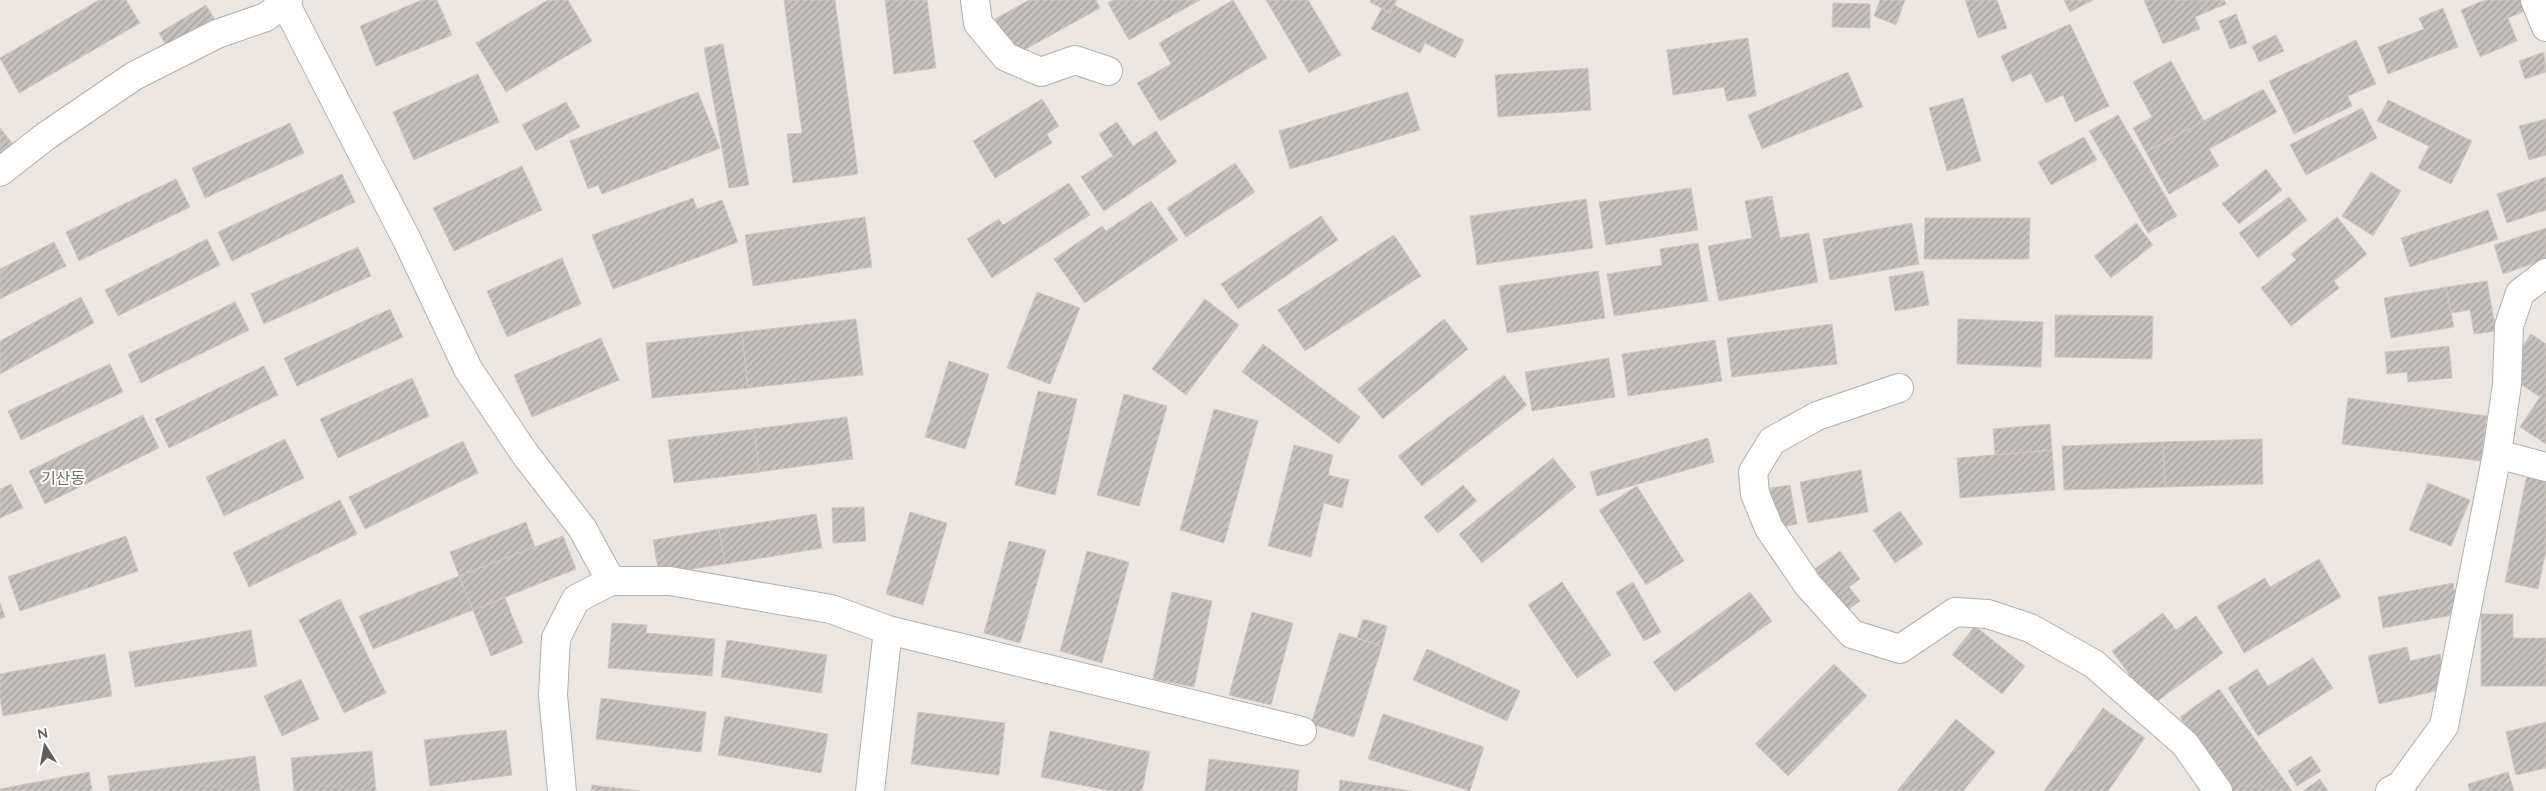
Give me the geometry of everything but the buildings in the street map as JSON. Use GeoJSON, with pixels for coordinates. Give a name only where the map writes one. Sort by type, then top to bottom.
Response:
{"type":"FeatureCollection","features":[{"type":"Feature","properties":{"kind":"street"},"geometry":{"type":"LineString","coordinates":[[975,0],[978,23],[1006,57],[1041,72],[1075,60],[1108,70]]}},
{"type":"Feature","properties":{"kind":"street"},"geometry":{"type":"LineString","coordinates":[[2534,0],[2546,27]]}},
{"type":"Feature","properties":{"kind":"street"},"geometry":{"type":"LineString","coordinates":[[0,172],[46,136],[134,76],[217,34],[266,17],[286,2],[407,240],[468,369],[525,454],[582,528],[611,581]]}},
{"type":"Feature","properties":{"kind":"street"},"geometry":{"type":"LineString","coordinates":[[2390,791],[2401,785],[2444,726],[2496,454],[2507,384],[2509,326],[2520,293],[2546,273]]}},
{"type":"Feature","properties":{"kind":"street"},"geometry":{"type":"LineString","coordinates":[[1899,388],[1817,416],[1772,441],[1753,472],[1755,494],[1770,528],[1808,585],[1852,634],[1900,649],[1955,612],[1988,614],[2030,628],[2094,664],[2185,744],[2218,791]]}},
{"type":"Feature","properties":{"kind":"street"},"geometry":{"type":"LineString","coordinates":[[2496,454],[2546,467]]}},
{"type":"Feature","properties":{"kind":"street"},"geometry":{"type":"LineString","coordinates":[[562,791],[553,695],[556,638],[576,599],[611,581],[670,581],[831,609],[888,630],[1302,731]]}},
{"type":"Feature","properties":{"kind":"street"},"geometry":{"type":"LineString","coordinates":[[870,791],[888,630]]}},
{"type":"Feature","properties":{"kind":"district","name":"기산동"},"geometry":{"type":"Point","coordinates":[63,478]}}]}
